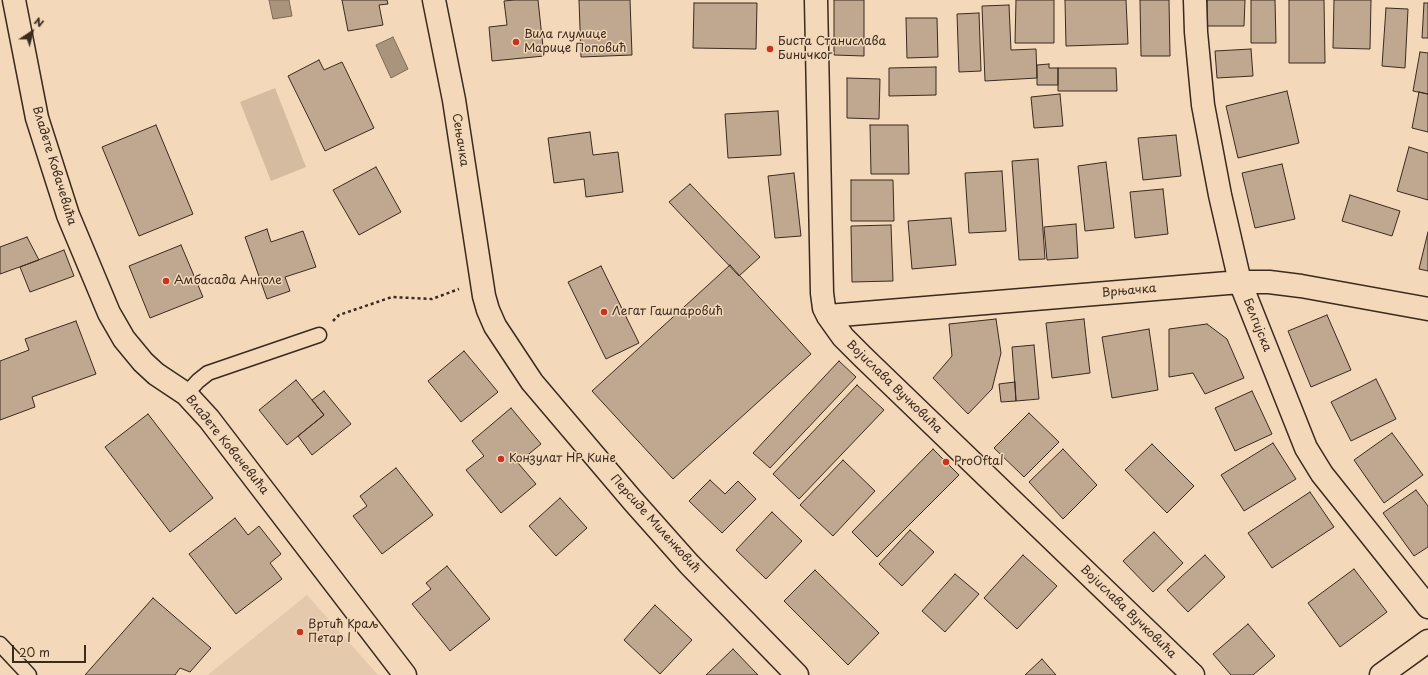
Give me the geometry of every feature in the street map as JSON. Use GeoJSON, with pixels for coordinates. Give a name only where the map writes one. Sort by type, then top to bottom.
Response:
{"type":"FeatureCollection","features":[{"type":"Feature","properties":{"kind":"street","name":"Владете Ковачевића"},"geometry":{"type":"LineString","coordinates":[[14,0],[38,118],[68,215],[109,313],[133,351],[156,374],[186,394],[209,419],[405,675]]}},
{"type":"Feature","properties":{"kind":"street","name":"Сењачка"},"geometry":{"type":"LineString","coordinates":[[434,0],[454,100],[481,281]]}},
{"type":"Feature","properties":{"kind":"street","name":"Војислава Вучковића"},"geometry":{"type":"LineString","coordinates":[[816,0],[822,293],[824,308],[828,316],[843,337],[862,357],[1193,675]]}},
{"type":"Feature","properties":{"kind":"street","name":"Белгијска"},"geometry":{"type":"LineString","coordinates":[[1195,0],[1196,32],[1203,105],[1220,195],[1240,282],[1306,448],[1322,474],[1428,607]]}},
{"type":"Feature","properties":{"kind":"street","name":"Персиде Миленковић"},"geometry":{"type":"LineString","coordinates":[[481,281],[488,310],[495,326],[532,382],[633,501],[689,564],[797,675]]}},
{"type":"Feature","properties":{"kind":"street","name":"Врњачка"},"geometry":{"type":"LineString","coordinates":[[828,316],[1240,282],[1269,282],[1301,286],[1428,309]]}},
{"type":"Feature","properties":{"kind":"street"},"geometry":{"type":"LineString","coordinates":[[1380,675],[1428,641]]}},
{"type":"Feature","properties":{"kind":"lane"},"geometry":{"type":"LineString","coordinates":[[186,394],[208,373],[319,335]]}},
{"type":"Feature","properties":{"kind":"lane"},"geometry":{"type":"LineString","coordinates":[[0,644],[29,675]]}},
{"type":"Feature","properties":{"kind":"path"},"geometry":{"type":"LineString","coordinates":[[339,315],[392,297],[432,299],[481,281]]}},
{"type":"Feature","properties":{"kind":"shaded area"},"geometry":{"type":"Polygon","coordinates":[[[269,0],[289,0],[292,16],[273,19],[269,0]]]}},
{"type":"Feature","properties":{"kind":"shaded area"},"geometry":{"type":"Polygon","coordinates":[[[393,37],[408,69],[391,78],[376,45],[393,37]]]}},
{"type":"Feature","properties":{"kind":"shaded area"},"geometry":{"type":"Polygon","coordinates":[[[275,88],[306,167],[271,181],[240,102],[275,88]]]}},
{"type":"Feature","properties":{"kind":"shaded area","name":"Вртић Краљ Петар I"},"geometry":{"type":"Polygon","coordinates":[[[307,595],[378,675],[208,675],[215,669],[307,595]]]}},
{"type":"Feature","properties":{"kind":"building"},"geometry":{"type":"Polygon","coordinates":[[[342,0],[387,0],[388,4],[379,5],[383,25],[348,31],[342,0]]]}},
{"type":"Feature","properties":{"kind":"building","name":"Вила глумице Марице Поповић"},"geometry":{"type":"Polygon","coordinates":[[[538,0],[544,56],[492,61],[489,27],[507,25],[504,1],[538,0]]]}},
{"type":"Feature","properties":{"kind":"building"},"geometry":{"type":"Polygon","coordinates":[[[579,0],[630,0],[632,55],[581,57],[579,0]]]}},
{"type":"Feature","properties":{"kind":"building"},"geometry":{"type":"Polygon","coordinates":[[[834,0],[864,0],[864,56],[834,55],[834,0]]]}},
{"type":"Feature","properties":{"kind":"building"},"geometry":{"type":"Polygon","coordinates":[[[1016,0],[1054,0],[1054,43],[1015,43],[1016,0]]]}},
{"type":"Feature","properties":{"kind":"building"},"geometry":{"type":"Polygon","coordinates":[[[1065,0],[1126,0],[1128,44],[1066,46],[1065,0]]]}},
{"type":"Feature","properties":{"kind":"building"},"geometry":{"type":"Polygon","coordinates":[[[1140,0],[1169,0],[1170,56],[1141,56],[1140,0]]]}},
{"type":"Feature","properties":{"kind":"building"},"geometry":{"type":"Polygon","coordinates":[[[1207,0],[1245,0],[1244,26],[1207,26],[1207,0]]]}},
{"type":"Feature","properties":{"kind":"building"},"geometry":{"type":"Polygon","coordinates":[[[1251,0],[1275,0],[1276,43],[1251,43],[1251,0]]]}},
{"type":"Feature","properties":{"kind":"building"},"geometry":{"type":"Polygon","coordinates":[[[1289,0],[1324,0],[1325,63],[1289,63],[1289,0]]]}},
{"type":"Feature","properties":{"kind":"building"},"geometry":{"type":"Polygon","coordinates":[[[1334,0],[1371,0],[1370,49],[1333,48],[1334,0]]]}},
{"type":"Feature","properties":{"kind":"building"},"geometry":{"type":"Polygon","coordinates":[[[694,3],[757,3],[756,49],[693,48],[694,3]]]}},
{"type":"Feature","properties":{"kind":"building"},"geometry":{"type":"Polygon","coordinates":[[[1424,3],[1428,3],[1428,38],[1422,38],[1424,3]]]}},
{"type":"Feature","properties":{"kind":"building"},"geometry":{"type":"Polygon","coordinates":[[[1009,5],[1011,50],[1036,49],[1037,78],[985,81],[982,6],[1009,5]]]}},
{"type":"Feature","properties":{"kind":"building"},"geometry":{"type":"Polygon","coordinates":[[[1386,8],[1408,9],[1405,68],[1382,66],[1386,8]]]}},
{"type":"Feature","properties":{"kind":"building"},"geometry":{"type":"Polygon","coordinates":[[[979,13],[981,71],[959,72],[957,14],[979,13]]]}},
{"type":"Feature","properties":{"kind":"building"},"geometry":{"type":"Polygon","coordinates":[[[906,18],[937,18],[938,57],[907,58],[906,18]]]}},
{"type":"Feature","properties":{"kind":"building"},"geometry":{"type":"Polygon","coordinates":[[[1251,49],[1253,76],[1217,78],[1215,51],[1251,49]]]}},
{"type":"Feature","properties":{"kind":"building"},"geometry":{"type":"Polygon","coordinates":[[[1420,52],[1428,53],[1428,94],[1413,91],[1420,52]]]}},
{"type":"Feature","properties":{"kind":"building"},"geometry":{"type":"Polygon","coordinates":[[[319,60],[324,70],[342,62],[374,128],[325,151],[288,76],[319,60]]]}},
{"type":"Feature","properties":{"kind":"building"},"geometry":{"type":"Polygon","coordinates":[[[1049,64],[1049,68],[1058,68],[1058,85],[1037,85],[1037,65],[1049,64]]]}},
{"type":"Feature","properties":{"kind":"building"},"geometry":{"type":"Polygon","coordinates":[[[936,67],[936,95],[889,96],[889,68],[936,67]]]}},
{"type":"Feature","properties":{"kind":"building"},"geometry":{"type":"Polygon","coordinates":[[[1058,68],[1116,68],[1117,91],[1058,91],[1058,68]]]}},
{"type":"Feature","properties":{"kind":"building"},"geometry":{"type":"Polygon","coordinates":[[[847,78],[880,79],[879,119],[847,118],[847,78]]]}},
{"type":"Feature","properties":{"kind":"building"},"geometry":{"type":"Polygon","coordinates":[[[1287,91],[1299,143],[1238,158],[1226,106],[1287,91]]]}},
{"type":"Feature","properties":{"kind":"building"},"geometry":{"type":"Polygon","coordinates":[[[1419,92],[1428,94],[1428,132],[1412,128],[1419,92]]]}},
{"type":"Feature","properties":{"kind":"building"},"geometry":{"type":"Polygon","coordinates":[[[1060,94],[1063,126],[1034,128],[1031,97],[1060,94]]]}},
{"type":"Feature","properties":{"kind":"building"},"geometry":{"type":"Polygon","coordinates":[[[778,111],[781,155],[728,158],[725,114],[778,111]]]}},
{"type":"Feature","properties":{"kind":"building"},"geometry":{"type":"Polygon","coordinates":[[[156,125],[193,214],[139,236],[102,147],[156,125]]]}},
{"type":"Feature","properties":{"kind":"building"},"geometry":{"type":"Polygon","coordinates":[[[870,125],[908,125],[909,174],[871,174],[870,125]]]}},
{"type":"Feature","properties":{"kind":"building"},"geometry":{"type":"Polygon","coordinates":[[[590,132],[593,155],[618,152],[623,192],[586,197],[584,179],[554,183],[548,138],[590,132]]]}},
{"type":"Feature","properties":{"kind":"building"},"geometry":{"type":"Polygon","coordinates":[[[1176,135],[1181,176],[1143,180],[1138,138],[1176,135]]]}},
{"type":"Feature","properties":{"kind":"building"},"geometry":{"type":"Polygon","coordinates":[[[1409,147],[1428,153],[1428,200],[1397,191],[1409,147]]]}},
{"type":"Feature","properties":{"kind":"building"},"geometry":{"type":"Polygon","coordinates":[[[1038,159],[1045,259],[1019,260],[1012,161],[1038,159]]]}},
{"type":"Feature","properties":{"kind":"building"},"geometry":{"type":"Polygon","coordinates":[[[1106,162],[1114,228],[1085,231],[1078,166],[1106,162]]]}},
{"type":"Feature","properties":{"kind":"building"},"geometry":{"type":"Polygon","coordinates":[[[1282,164],[1295,219],[1255,228],[1242,173],[1282,164]]]}},
{"type":"Feature","properties":{"kind":"building"},"geometry":{"type":"Polygon","coordinates":[[[376,167],[401,212],[359,235],[333,190],[376,167]]]}},
{"type":"Feature","properties":{"kind":"building"},"geometry":{"type":"Polygon","coordinates":[[[1002,171],[1006,231],[969,233],[965,173],[1002,171]]]}},
{"type":"Feature","properties":{"kind":"building"},"geometry":{"type":"Polygon","coordinates":[[[794,173],[801,236],[775,238],[768,176],[794,173]]]}},
{"type":"Feature","properties":{"kind":"building"},"geometry":{"type":"Polygon","coordinates":[[[851,180],[893,180],[894,221],[851,221],[851,180]]]}},
{"type":"Feature","properties":{"kind":"building"},"geometry":{"type":"Polygon","coordinates":[[[690,184],[760,257],[739,276],[669,202],[690,184]]]}},
{"type":"Feature","properties":{"kind":"building"},"geometry":{"type":"Polygon","coordinates":[[[1163,189],[1168,234],[1135,238],[1130,192],[1163,189]]]}},
{"type":"Feature","properties":{"kind":"building"},"geometry":{"type":"Polygon","coordinates":[[[1350,195],[1400,211],[1392,236],[1342,221],[1350,195]]]}},
{"type":"Feature","properties":{"kind":"building"},"geometry":{"type":"Polygon","coordinates":[[[951,218],[956,265],[912,269],[908,221],[951,218]]]}},
{"type":"Feature","properties":{"kind":"building"},"geometry":{"type":"Polygon","coordinates":[[[1076,224],[1078,258],[1047,260],[1044,227],[1076,224]]]}},
{"type":"Feature","properties":{"kind":"building"},"geometry":{"type":"Polygon","coordinates":[[[891,225],[893,281],[852,282],[851,226],[891,225]]]}},
{"type":"Feature","properties":{"kind":"building"},"geometry":{"type":"Polygon","coordinates":[[[267,229],[271,242],[303,231],[316,267],[285,277],[290,291],[267,299],[245,237],[267,229]]]}},
{"type":"Feature","properties":{"kind":"building"},"geometry":{"type":"Polygon","coordinates":[[[1428,232],[1428,271],[1419,269],[1428,232]]]}},
{"type":"Feature","properties":{"kind":"building"},"geometry":{"type":"Polygon","coordinates":[[[27,237],[39,260],[0,274],[0,247],[27,237]]]}},
{"type":"Feature","properties":{"kind":"building","name":"Амбасада Анголе"},"geometry":{"type":"Polygon","coordinates":[[[181,245],[203,297],[150,318],[129,266],[181,245]]]}},
{"type":"Feature","properties":{"kind":"building"},"geometry":{"type":"Polygon","coordinates":[[[64,250],[74,276],[30,292],[20,267],[64,250]]]}},
{"type":"Feature","properties":{"kind":"building"},"geometry":{"type":"Polygon","coordinates":[[[730,265],[811,354],[673,479],[592,391],[730,265]]]}},
{"type":"Feature","properties":{"kind":"building","name":"Легат Гашпаровић"},"geometry":{"type":"Polygon","coordinates":[[[601,266],[639,343],[606,359],[568,282],[601,266]]]}},
{"type":"Feature","properties":{"kind":"building"},"geometry":{"type":"Polygon","coordinates":[[[1327,315],[1351,370],[1311,387],[1288,331],[1327,315]]]}},
{"type":"Feature","properties":{"kind":"building"},"geometry":{"type":"Polygon","coordinates":[[[996,319],[1001,353],[992,389],[968,414],[933,378],[952,356],[949,324],[996,319]]]}},
{"type":"Feature","properties":{"kind":"building"},"geometry":{"type":"Polygon","coordinates":[[[1084,319],[1090,373],[1052,378],[1046,323],[1084,319]]]}},
{"type":"Feature","properties":{"kind":"building"},"geometry":{"type":"Polygon","coordinates":[[[76,321],[96,374],[32,397],[35,407],[0,420],[0,361],[29,350],[25,339],[76,321]]]}},
{"type":"Feature","properties":{"kind":"building"},"geometry":{"type":"Polygon","coordinates":[[[1207,324],[1227,339],[1244,378],[1205,394],[1193,373],[1169,377],[1169,329],[1207,324]]]}},
{"type":"Feature","properties":{"kind":"building"},"geometry":{"type":"Polygon","coordinates":[[[1149,329],[1158,390],[1112,398],[1102,337],[1149,329]]]}},
{"type":"Feature","properties":{"kind":"building"},"geometry":{"type":"Polygon","coordinates":[[[1034,345],[1039,399],[1016,401],[1012,347],[1034,345]]]}},
{"type":"Feature","properties":{"kind":"building"},"geometry":{"type":"Polygon","coordinates":[[[464,351],[498,392],[461,422],[428,381],[464,351]]]}},
{"type":"Feature","properties":{"kind":"building"},"geometry":{"type":"Polygon","coordinates":[[[839,361],[856,377],[770,468],[753,453],[839,361]]]}},
{"type":"Feature","properties":{"kind":"building"},"geometry":{"type":"Polygon","coordinates":[[[1376,379],[1396,419],[1351,441],[1331,402],[1376,379]]]}},
{"type":"Feature","properties":{"kind":"building"},"geometry":{"type":"Polygon","coordinates":[[[296,380],[324,415],[287,445],[259,410],[296,380]]]}},
{"type":"Feature","properties":{"kind":"building"},"geometry":{"type":"Polygon","coordinates":[[[1015,382],[1016,401],[1001,402],[999,384],[1015,382]]]}},
{"type":"Feature","properties":{"kind":"building"},"geometry":{"type":"Polygon","coordinates":[[[857,385],[884,410],[799,499],[773,474],[857,385]]]}},
{"type":"Feature","properties":{"kind":"building"},"geometry":{"type":"Polygon","coordinates":[[[324,391],[351,424],[312,455],[298,436],[324,415],[312,400],[324,391]]]}},
{"type":"Feature","properties":{"kind":"building"},"geometry":{"type":"Polygon","coordinates":[[[1252,391],[1272,434],[1235,451],[1215,408],[1252,391]]]}},
{"type":"Feature","properties":{"kind":"building","name":"Конзулат НР Кине"},"geometry":{"type":"Polygon","coordinates":[[[511,408],[541,444],[518,463],[536,484],[501,513],[466,470],[484,456],[472,441],[511,408]]]}},
{"type":"Feature","properties":{"kind":"building"},"geometry":{"type":"Polygon","coordinates":[[[1029,413],[1059,442],[1024,477],[994,448],[1029,413]]]}},
{"type":"Feature","properties":{"kind":"building"},"geometry":{"type":"Polygon","coordinates":[[[148,414],[213,498],[170,532],[105,447],[148,414]]]}},
{"type":"Feature","properties":{"kind":"building"},"geometry":{"type":"Polygon","coordinates":[[[1392,433],[1423,475],[1384,503],[1354,460],[1392,433]]]}},
{"type":"Feature","properties":{"kind":"building"},"geometry":{"type":"Polygon","coordinates":[[[1273,443],[1296,479],[1244,511],[1221,475],[1273,443]]]}},
{"type":"Feature","properties":{"kind":"building"},"geometry":{"type":"Polygon","coordinates":[[[1152,444],[1194,486],[1167,513],[1125,470],[1152,444]]]}},
{"type":"Feature","properties":{"kind":"building"},"geometry":{"type":"Polygon","coordinates":[[[933,449],[959,475],[877,557],[852,532],[933,449]]]}},
{"type":"Feature","properties":{"kind":"building"},"geometry":{"type":"Polygon","coordinates":[[[1063,449],[1097,485],[1063,519],[1029,482],[1063,449]]]}},
{"type":"Feature","properties":{"kind":"building"},"geometry":{"type":"Polygon","coordinates":[[[843,460],[875,491],[833,536],[800,505],[843,460]]]}},
{"type":"Feature","properties":{"kind":"building"},"geometry":{"type":"Polygon","coordinates":[[[396,468],[433,515],[382,554],[353,516],[367,506],[360,496],[396,468]]]}},
{"type":"Feature","properties":{"kind":"building"},"geometry":{"type":"Polygon","coordinates":[[[710,480],[725,494],[738,481],[756,499],[722,533],[689,501],[710,480]]]}},
{"type":"Feature","properties":{"kind":"building"},"geometry":{"type":"Polygon","coordinates":[[[1416,490],[1428,506],[1428,547],[1414,556],[1383,513],[1416,490]]]}},
{"type":"Feature","properties":{"kind":"building"},"geometry":{"type":"Polygon","coordinates":[[[1310,492],[1334,527],[1272,568],[1248,533],[1310,492]]]}},
{"type":"Feature","properties":{"kind":"building"},"geometry":{"type":"Polygon","coordinates":[[[560,498],[587,528],[556,556],[529,526],[560,498]]]}},
{"type":"Feature","properties":{"kind":"building"},"geometry":{"type":"Polygon","coordinates":[[[772,512],[802,541],[766,579],[736,550],[772,512]]]}},
{"type":"Feature","properties":{"kind":"building"},"geometry":{"type":"Polygon","coordinates":[[[235,518],[248,535],[259,526],[281,554],[270,563],[282,579],[236,614],[189,554],[235,518]]]}},
{"type":"Feature","properties":{"kind":"building"},"geometry":{"type":"Polygon","coordinates":[[[910,530],[934,552],[902,586],[879,564],[910,530]]]}},
{"type":"Feature","properties":{"kind":"building"},"geometry":{"type":"Polygon","coordinates":[[[1154,532],[1183,563],[1153,592],[1123,561],[1154,532]]]}},
{"type":"Feature","properties":{"kind":"building"},"geometry":{"type":"Polygon","coordinates":[[[1023,555],[1057,586],[1017,629],[984,598],[1023,555]]]}},
{"type":"Feature","properties":{"kind":"building"},"geometry":{"type":"Polygon","coordinates":[[[1205,555],[1225,577],[1188,612],[1167,590],[1205,555]]]}},
{"type":"Feature","properties":{"kind":"building"},"geometry":{"type":"Polygon","coordinates":[[[447,566],[490,619],[450,651],[412,604],[431,589],[426,583],[447,566]]]}},
{"type":"Feature","properties":{"kind":"building"},"geometry":{"type":"Polygon","coordinates":[[[1354,569],[1387,612],[1340,647],[1308,603],[1354,569]]]}},
{"type":"Feature","properties":{"kind":"building"},"geometry":{"type":"Polygon","coordinates":[[[815,570],[879,633],[848,665],[784,601],[815,570]]]}},
{"type":"Feature","properties":{"kind":"building"},"geometry":{"type":"Polygon","coordinates":[[[955,574],[979,594],[945,632],[922,611],[955,574]]]}},
{"type":"Feature","properties":{"kind":"building"},"geometry":{"type":"Polygon","coordinates":[[[153,598],[211,648],[190,672],[180,668],[175,675],[85,675],[153,598]]]}},
{"type":"Feature","properties":{"kind":"building"},"geometry":{"type":"Polygon","coordinates":[[[655,605],[692,640],[660,674],[624,640],[655,605]]]}},
{"type":"Feature","properties":{"kind":"building"},"geometry":{"type":"Polygon","coordinates":[[[1248,624],[1275,656],[1253,675],[1231,675],[1213,654],[1248,624]]]}},
{"type":"Feature","properties":{"kind":"building"},"geometry":{"type":"Polygon","coordinates":[[[733,649],[758,675],[706,675],[733,649]]]}},
{"type":"Feature","properties":{"kind":"building"},"geometry":{"type":"Polygon","coordinates":[[[1042,659],[1056,675],[1025,675],[1042,659]]]}},
{"type":"Feature","properties":{"kind":"place","name":"Вила глумице Марице Поповић"},"geometry":{"type":"Point","coordinates":[516,42]}},
{"type":"Feature","properties":{"kind":"place","name":"Биста Станислава Биничког"},"geometry":{"type":"Point","coordinates":[770,49]}},
{"type":"Feature","properties":{"kind":"place","name":"Амбасада Анголе"},"geometry":{"type":"Point","coordinates":[166,281]}},
{"type":"Feature","properties":{"kind":"place","name":"Легат Гашпаровић"},"geometry":{"type":"Point","coordinates":[604,312]}},
{"type":"Feature","properties":{"kind":"place","name":"Конзулат НР Кине"},"geometry":{"type":"Point","coordinates":[501,459]}},
{"type":"Feature","properties":{"kind":"place","name":"ProOftal"},"geometry":{"type":"Point","coordinates":[946,462]}},
{"type":"Feature","properties":{"kind":"place","name":"Вртић Краљ Петар I"},"geometry":{"type":"Point","coordinates":[300,632]}}]}
